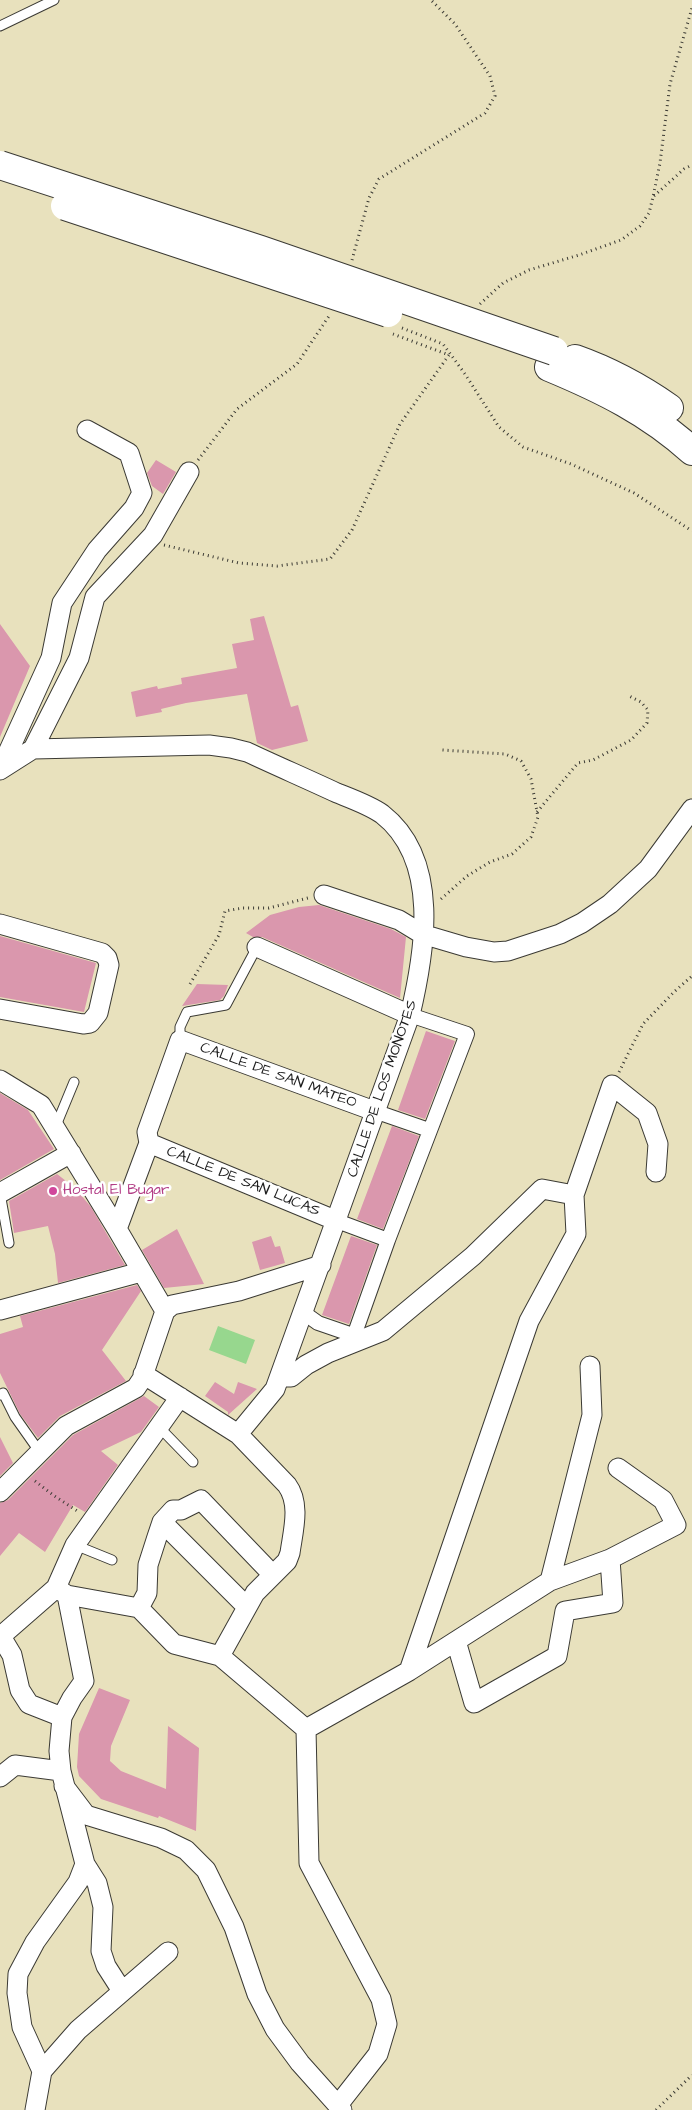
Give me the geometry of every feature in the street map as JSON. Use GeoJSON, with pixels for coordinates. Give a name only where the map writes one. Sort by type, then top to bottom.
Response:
{"type":"FeatureCollection","features":[{"type":"Feature","properties":{"kind":"highway"},"geometry":{"type":"LineString","coordinates":[[0,165],[261,250],[551,359],[594,386],[640,410],[692,450]]}},
{"type":"Feature","properties":{"kind":"highway"},"geometry":{"type":"LineString","coordinates":[[0,184],[551,359],[617,375],[648,393],[692,426]]}},
{"type":"Feature","properties":{"kind":"street"},"geometry":{"type":"LineString","coordinates":[[0,770],[51,658],[62,603],[97,550],[134,508],[142,493],[130,453],[87,430]]}},
{"type":"Feature","properties":{"kind":"street"},"geometry":{"type":"LineString","coordinates":[[0,770],[33,749],[79,658],[95,597],[153,535],[189,472]]}},
{"type":"Feature","properties":{"kind":"street","name":"CALLE DE LOS MONOTES"},"geometry":{"type":"LineString","coordinates":[[33,749],[219,745],[247,752],[381,814],[403,836],[414,857],[420,879],[423,904],[418,978],[410,1015],[338,1221],[280,1377],[269,1398],[238,1434]]}},
{"type":"Feature","properties":{"kind":"street"},"geometry":{"type":"LineString","coordinates":[[324,894],[399,920],[422,934],[466,947],[494,952],[530,945],[560,934],[589,918],[630,887],[648,869],[692,809]]}},
{"type":"Feature","properties":{"kind":"street"},"geometry":{"type":"LineString","coordinates":[[0,924],[102,953],[108,958],[109,965],[98,1013],[90,1023],[83,1024],[0,1009]]}},
{"type":"Feature","properties":{"kind":"street"},"geometry":{"type":"LineString","coordinates":[[257,947],[410,1015],[467,1034],[388,1240],[355,1333],[350,1334],[318,1323],[304,1313]]}},
{"type":"Feature","properties":{"kind":"street"},"geometry":{"type":"LineString","coordinates":[[117,1229],[149,1143],[147,1132],[180,1040]]}},
{"type":"Feature","properties":{"kind":"street","name":"CALLE DE SAN MATEO"},"geometry":{"type":"LineString","coordinates":[[180,1040],[377,1112]]}},
{"type":"Feature","properties":{"kind":"street"},"geometry":{"type":"LineString","coordinates":[[0,1080],[41,1105],[165,1311]]}},
{"type":"Feature","properties":{"kind":"street"},"geometry":{"type":"LineString","coordinates":[[409,1671],[529,1321],[576,1234],[574,1195],[612,1085],[647,1114],[658,1144],[656,1172]]}},
{"type":"Feature","properties":{"kind":"street"},"geometry":{"type":"LineString","coordinates":[[377,1112],[430,1130]]}},
{"type":"Feature","properties":{"kind":"street","name":"CALLE DE SAN LUCAS"},"geometry":{"type":"LineString","coordinates":[[149,1143],[338,1221]]}},
{"type":"Feature","properties":{"kind":"street"},"geometry":{"type":"LineString","coordinates":[[0,1193],[71,1153]]}},
{"type":"Feature","properties":{"kind":"street"},"geometry":{"type":"LineString","coordinates":[[280,1377],[291,1377],[306,1365],[328,1353],[383,1331],[473,1256],[542,1190],[574,1195]]}},
{"type":"Feature","properties":{"kind":"street"},"geometry":{"type":"LineString","coordinates":[[338,1221],[388,1240]]}},
{"type":"Feature","properties":{"kind":"street"},"geometry":{"type":"LineString","coordinates":[[0,1492],[70,1423],[130,1391],[139,1384],[165,1311],[172,1305],[239,1291],[322,1265]]}},
{"type":"Feature","properties":{"kind":"street"},"geometry":{"type":"LineString","coordinates":[[0,1310],[141,1272]]}},
{"type":"Feature","properties":{"kind":"street"},"geometry":{"type":"LineString","coordinates":[[550,1582],[592,1416],[590,1366]]}},
{"type":"Feature","properties":{"kind":"street"},"geometry":{"type":"LineString","coordinates":[[143,1374],[238,1434],[287,1485],[294,1498],[295,1505],[290,1553],[287,1561],[255,1593],[220,1656]]}},
{"type":"Feature","properties":{"kind":"street"},"geometry":{"type":"LineString","coordinates":[[122,1991],[106,1966],[101,1952],[103,1907],[97,1883],[84,1864],[62,1779],[59,1751],[62,1717],[84,1681],[61,1591],[76,1546],[158,1426],[180,1398]]}},
{"type":"Feature","properties":{"kind":"street"},"geometry":{"type":"LineString","coordinates":[[306,1729],[409,1671],[550,1582],[610,1559],[676,1525],[663,1500],[618,1468]]}},
{"type":"Feature","properties":{"kind":"street"},"geometry":{"type":"LineString","coordinates":[[140,1608],[147,1593],[148,1565],[162,1522],[174,1510],[181,1510],[201,1500],[273,1575]]}},
{"type":"Feature","properties":{"kind":"street"},"geometry":{"type":"LineString","coordinates":[[162,1522],[247,1607]]}},
{"type":"Feature","properties":{"kind":"street"},"geometry":{"type":"LineString","coordinates":[[456,1641],[474,1703],[557,1656],[565,1611],[614,1603],[610,1559]]}},
{"type":"Feature","properties":{"kind":"street"},"geometry":{"type":"LineString","coordinates":[[0,1777],[15,1765],[62,1779],[86,1815],[161,1838],[186,1850],[206,1870],[234,1927],[257,1994],[275,2029],[300,2063],[340,2107],[378,2054],[387,2024],[381,1999],[309,1862],[306,1729],[220,1656],[174,1644],[140,1608],[61,1591],[0,1635],[12,1655],[20,1690],[29,1704],[62,1717]]}},
{"type":"Feature","properties":{"kind":"street"},"geometry":{"type":"LineString","coordinates":[[42,2071],[22,2027],[17,1993],[18,1974],[35,1942],[78,1882],[84,1864]]}},
{"type":"Feature","properties":{"kind":"street"},"geometry":{"type":"LineString","coordinates":[[36,2110],[42,2071],[78,2030],[168,1952]]}},
{"type":"Feature","properties":{"kind":"lane"},"geometry":{"type":"LineString","coordinates":[[0,26],[54,0]]}},
{"type":"Feature","properties":{"kind":"lane"},"geometry":{"type":"LineString","coordinates":[[180,1040],[180,1027],[186,1012],[226,1005],[257,947]]}},
{"type":"Feature","properties":{"kind":"lane"},"geometry":{"type":"LineString","coordinates":[[55,1128],[74,1082]]}},
{"type":"Feature","properties":{"kind":"lane"},"geometry":{"type":"LineString","coordinates":[[0,1193],[9,1243]]}},
{"type":"Feature","properties":{"kind":"lane"},"geometry":{"type":"LineString","coordinates":[[0,1395],[4,1393],[15,1417],[39,1452]]}},
{"type":"Feature","properties":{"kind":"lane"},"geometry":{"type":"LineString","coordinates":[[158,1426],[193,1462]]}},
{"type":"Feature","properties":{"kind":"lane"},"geometry":{"type":"LineString","coordinates":[[76,1546],[112,1560]]}},
{"type":"Feature","properties":{"kind":"path"},"geometry":{"type":"LineString","coordinates":[[351,265],[369,198],[379,179],[484,113],[495,96],[490,76],[455,24],[431,0]]}},
{"type":"Feature","properties":{"kind":"path"},"geometry":{"type":"LineString","coordinates":[[473,309],[504,283],[529,270],[580,255],[621,240],[640,226],[649,212],[653,197],[660,163],[670,84],[692,8]]}},
{"type":"Feature","properties":{"kind":"path"},"geometry":{"type":"LineString","coordinates":[[653,197],[684,169],[692,165]]}},
{"type":"Feature","properties":{"kind":"path"},"geometry":{"type":"LineString","coordinates":[[189,472],[237,409],[296,364],[331,313]]}},
{"type":"Feature","properties":{"kind":"path"},"geometry":{"type":"LineString","coordinates":[[398,327],[443,344],[449,355],[466,374],[499,427],[523,447],[571,464],[634,494],[692,531]]}},
{"type":"Feature","properties":{"kind":"path"},"geometry":{"type":"LineString","coordinates":[[384,331],[449,355]]}},
{"type":"Feature","properties":{"kind":"path"},"geometry":{"type":"LineString","coordinates":[[146,541],[239,563],[277,566],[330,559],[352,530],[400,424],[449,355]]}},
{"type":"Feature","properties":{"kind":"path"},"geometry":{"type":"LineString","coordinates":[[537,812],[578,763],[593,760],[631,740],[647,722],[648,710],[641,702],[629,696]]}},
{"type":"Feature","properties":{"kind":"path"},"geometry":{"type":"LineString","coordinates":[[423,904],[435,904],[467,876],[490,862],[512,854],[531,837],[538,817],[531,779],[520,761],[504,754],[442,750]]}},
{"type":"Feature","properties":{"kind":"path"},"geometry":{"type":"LineString","coordinates":[[190,984],[219,934],[225,910],[269,908],[324,894]]}},
{"type":"Feature","properties":{"kind":"path"},"geometry":{"type":"LineString","coordinates":[[612,1085],[643,1024],[692,976]]}},
{"type":"Feature","properties":{"kind":"path"},"geometry":{"type":"LineString","coordinates":[[22,1470],[53,1495],[93,1519]]}},
{"type":"Feature","properties":{"kind":"path"},"geometry":{"type":"LineString","coordinates":[[656,2110],[692,2075]]}},
{"type":"Feature","properties":{"kind":"green space"},"geometry":{"type":"Polygon","coordinates":[[[218,1326],[255,1340],[246,1364],[209,1350],[218,1326]]]}},
{"type":"Feature","properties":{"kind":"building"},"geometry":{"type":"Polygon","coordinates":[[[156,460],[176,472],[163,494],[152,486],[147,473],[156,460]]]}},
{"type":"Feature","properties":{"kind":"building"},"geometry":{"type":"Polygon","coordinates":[[[264,616],[291,707],[298,705],[308,741],[272,750],[257,743],[247,694],[186,703],[161,709],[162,712],[136,717],[131,692],[157,686],[158,689],[182,684],[181,678],[237,668],[232,644],[254,640],[250,619],[264,616]]]}},
{"type":"Feature","properties":{"kind":"building"},"geometry":{"type":"Polygon","coordinates":[[[0,624],[30,666],[0,737],[0,624]]]}},
{"type":"Feature","properties":{"kind":"building"},"geometry":{"type":"Polygon","coordinates":[[[319,905],[391,929],[406,937],[400,998],[262,937],[253,937],[246,933],[270,915],[299,907],[319,905]]]}},
{"type":"Feature","properties":{"kind":"building"},"geometry":{"type":"Polygon","coordinates":[[[0,936],[96,963],[84,1012],[0,997],[0,936]]]}},
{"type":"Feature","properties":{"kind":"building"},"geometry":{"type":"Polygon","coordinates":[[[197,984],[228,985],[224,996],[220,1000],[182,1006],[197,984]]]}},
{"type":"Feature","properties":{"kind":"building"},"geometry":{"type":"Polygon","coordinates":[[[426,1031],[455,1041],[425,1119],[398,1110],[426,1031]]]}},
{"type":"Feature","properties":{"kind":"building"},"geometry":{"type":"Polygon","coordinates":[[[0,1093],[28,1110],[54,1149],[0,1180],[0,1093]]]}},
{"type":"Feature","properties":{"kind":"building"},"geometry":{"type":"Polygon","coordinates":[[[392,1126],[419,1136],[383,1229],[357,1219],[392,1126]]]}},
{"type":"Feature","properties":{"kind":"building"},"geometry":{"type":"Polygon","coordinates":[[[57,1174],[75,1188],[91,1207],[125,1265],[58,1283],[55,1254],[48,1226],[14,1233],[9,1201],[57,1174]]]}},
{"type":"Feature","properties":{"kind":"building"},"geometry":{"type":"Polygon","coordinates":[[[177,1229],[204,1284],[164,1288],[142,1250],[177,1229]]]}},
{"type":"Feature","properties":{"kind":"building"},"geometry":{"type":"Polygon","coordinates":[[[271,1236],[275,1247],[280,1246],[285,1263],[260,1270],[252,1242],[271,1236]]]}},
{"type":"Feature","properties":{"kind":"building"},"geometry":{"type":"Polygon","coordinates":[[[351,1236],[377,1245],[349,1324],[322,1315],[351,1236]]]}},
{"type":"Feature","properties":{"kind":"building"},"geometry":{"type":"Polygon","coordinates":[[[137,1285],[141,1291],[102,1350],[126,1381],[60,1416],[38,1438],[20,1414],[0,1373],[0,1334],[23,1327],[20,1316],[137,1285]]]}},
{"type":"Feature","properties":{"kind":"building"},"geometry":{"type":"Polygon","coordinates":[[[215,1382],[234,1394],[238,1382],[257,1389],[228,1415],[228,1412],[205,1396],[215,1382]]]}},
{"type":"Feature","properties":{"kind":"building"},"geometry":{"type":"Polygon","coordinates":[[[144,1396],[159,1407],[141,1432],[101,1451],[118,1465],[85,1512],[73,1505],[45,1552],[19,1533],[0,1556],[0,1503],[8,1500],[73,1435],[144,1396]]]}},
{"type":"Feature","properties":{"kind":"building"},"geometry":{"type":"Polygon","coordinates":[[[0,1437],[13,1463],[0,1476],[0,1437]]]}},
{"type":"Feature","properties":{"kind":"building"},"geometry":{"type":"Polygon","coordinates":[[[99,1688],[130,1700],[111,1746],[110,1761],[121,1771],[166,1789],[168,1726],[199,1748],[196,1831],[159,1816],[158,1818],[101,1799],[79,1776],[77,1767],[79,1734],[99,1688]]]}},
{"type":"Feature","properties":{"kind":"place","name":"Hostal El Bugar"},"geometry":{"type":"Point","coordinates":[53,1191]}}]}
